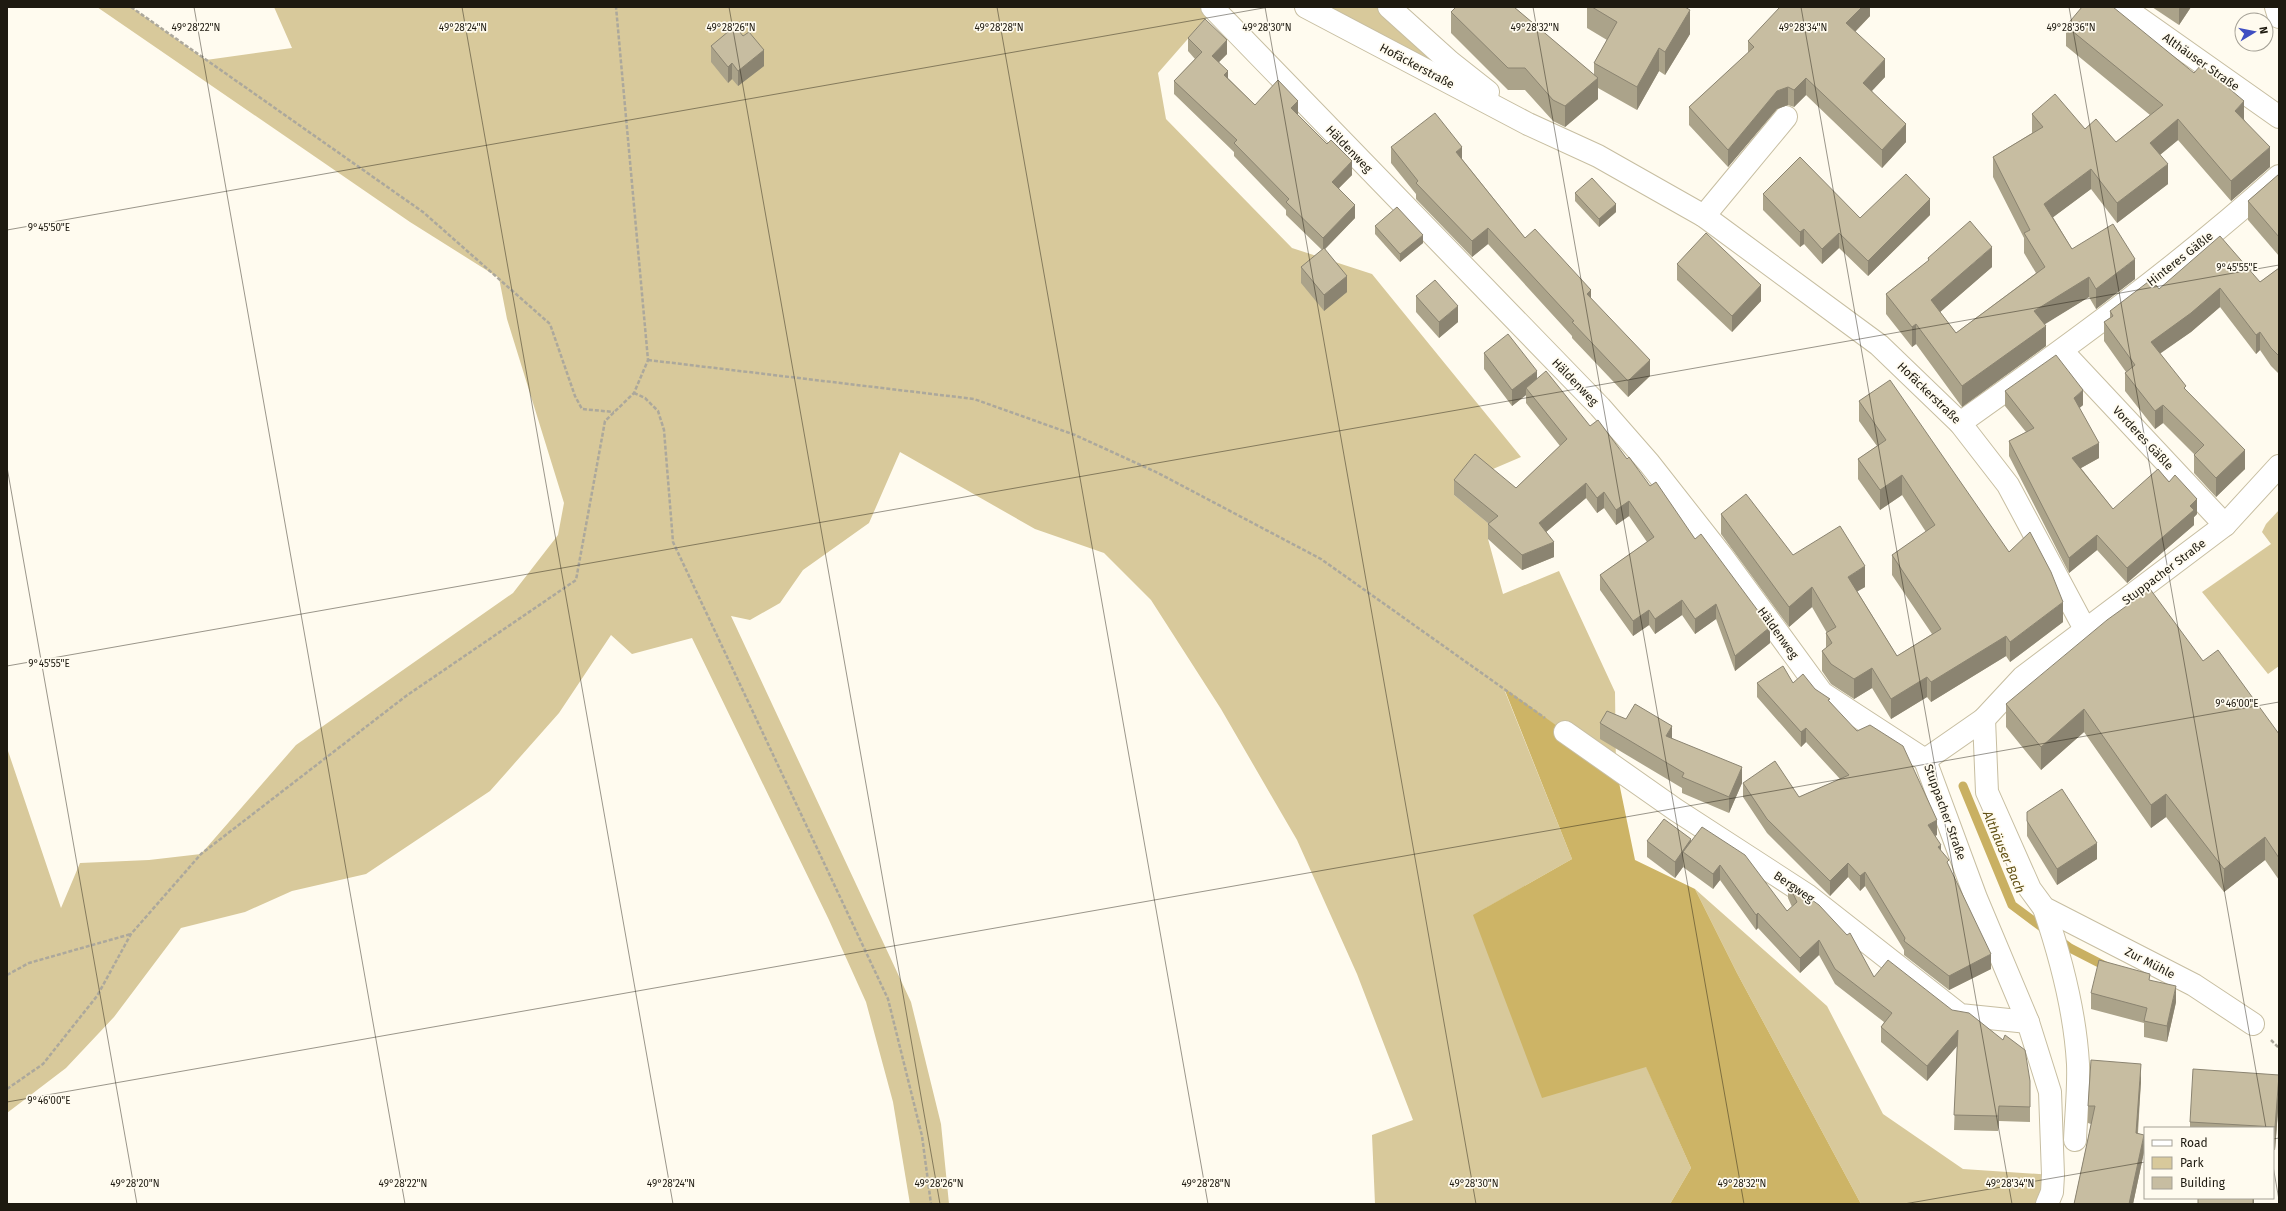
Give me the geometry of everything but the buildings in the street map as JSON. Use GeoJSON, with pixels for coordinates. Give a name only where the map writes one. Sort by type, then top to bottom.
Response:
{"type":"FeatureCollection","features":[{"type":"Feature","properties":{"kind":"street","name":"Häldenweg"},"geometry":{"type":"LineString","coordinates":[[1212,7],[1600,407],[1649,463],[1822,693],[1925,760]]}},
{"type":"Feature","properties":{"kind":"street","name":"Hofäckerstraße"},"geometry":{"type":"LineString","coordinates":[[1306,7],[1528,124],[1598,156],[1704,216],[1879,345],[1960,423],[2008,485],[2086,631]]}},
{"type":"Feature","properties":{"kind":"street","name":"Hofäckerstraße"},"geometry":{"type":"LineString","coordinates":[[1389,7],[1450,62],[1528,124]]}},
{"type":"Feature","properties":{"kind":"street","name":"Althäuser Straße"},"geometry":{"type":"LineString","coordinates":[[2124,7],[2279,118]]}},
{"type":"Feature","properties":{"kind":"street"},"geometry":{"type":"LineString","coordinates":[[2276,7],[2279,17]]}},
{"type":"Feature","properties":{"kind":"street"},"geometry":{"type":"LineString","coordinates":[[1704,216],[1786,117]]}},
{"type":"Feature","properties":{"kind":"street","name":"Hinteres Gäßle"},"geometry":{"type":"LineString","coordinates":[[1960,423],[2062,351],[2232,218],[2279,176]]}},
{"type":"Feature","properties":{"kind":"street","name":"Vorderes Gäßle"},"geometry":{"type":"LineString","coordinates":[[2062,351],[2225,525]]}},
{"type":"Feature","properties":{"kind":"street","name":"Stuppacher Straße"},"geometry":{"type":"LineString","coordinates":[[2047,1204],[2052,1192],[2053,1175],[2050,1092],[2028,1022],[1976,898],[1925,760],[1984,719],[2023,677],[2225,525],[2279,466]]}},
{"type":"Feature","properties":{"kind":"street","name":"Zur Mühle"},"geometry":{"type":"LineString","coordinates":[[1984,719],[1987,792],[2030,889],[2044,908],[2057,948],[2075,1032],[2078,1065],[2075,1140]]}},
{"type":"Feature","properties":{"kind":"street","name":"Bergweg"},"geometry":{"type":"LineString","coordinates":[[1564,732],[1676,810],[1807,895],[1960,1015],[2028,1022]]}},
{"type":"Feature","properties":{"kind":"street","name":"Zur Mühle"},"geometry":{"type":"LineString","coordinates":[[2044,908],[2194,985],[2253,1024]]}},
{"type":"Feature","properties":{"kind":"path"},"geometry":{"type":"LineString","coordinates":[[131,7],[423,212],[550,324],[575,396],[582,409],[614,412]]}},
{"type":"Feature","properties":{"kind":"path"},"geometry":{"type":"LineString","coordinates":[[7,1089],[43,1064],[97,996],[131,934],[201,854],[406,696],[576,580],[605,421],[634,393],[648,360],[616,7]]}},
{"type":"Feature","properties":{"kind":"path"},"geometry":{"type":"LineString","coordinates":[[648,360],[974,399],[1076,435],[1158,473],[1321,559],[1564,732]]}},
{"type":"Feature","properties":{"kind":"path"},"geometry":{"type":"LineString","coordinates":[[634,393],[645,398],[658,411],[664,430],[673,542],[888,999],[922,1136],[931,1204]]}},
{"type":"Feature","properties":{"kind":"path"},"geometry":{"type":"LineString","coordinates":[[7,975],[29,963],[131,934]]}},
{"type":"Feature","properties":{"kind":"green space"},"geometry":{"type":"Polygon","coordinates":[[[97,7],[131,7],[206,60],[292,48],[274,7],[1212,7],[1214,9],[1158,73],[1166,119],[1292,248],[1372,274],[1521,457],[1465,481],[1454,495],[1488,523],[1488,539],[1503,594],[1559,571],[1615,692],[1616,768],[1504,689],[1572,859],[1486,908],[1646,1066],[1691,1168],[1670,1204],[1375,1204],[1372,1135],[1413,1120],[1357,974],[1297,840],[1221,709],[1151,600],[1104,553],[1035,529],[900,452],[869,523],[803,570],[780,603],[750,620],[731,616],[911,1002],[941,1124],[949,1204],[910,1204],[893,1102],[866,1002],[829,920],[692,638],[632,654],[611,635],[559,713],[490,791],[366,874],[292,891],[245,912],[181,928],[114,1017],[66,1068],[7,1113],[7,748],[61,908],[80,863],[149,860],[201,854],[296,745],[513,593],[558,535],[564,503],[507,319],[499,278],[410,222],[97,7]]]}},
{"type":"Feature","properties":{"kind":"green space"},"geometry":{"type":"Polygon","coordinates":[[[1306,7],[1389,7],[1528,124],[1306,7]]]}},
{"type":"Feature","properties":{"kind":"green space"},"geometry":{"type":"Polygon","coordinates":[[[2279,510],[2279,666],[2268,674],[2202,592],[2271,544],[2262,532],[2266,524],[2279,510]]]}},
{"type":"Feature","properties":{"kind":"green space"},"geometry":{"type":"Polygon","coordinates":[[[1695,889],[1827,1006],[1883,1114],[1963,1169],[2053,1175],[2047,1204],[1861,1204],[1737,973],[1695,889]]]}},
{"type":"Feature","properties":{"kind":"shaded area"},"geometry":{"type":"Polygon","coordinates":[[[1504,688],[1616,768],[1635,860],[1695,889],[1737,973],[1861,1204],[1670,1204],[1691,1168],[1646,1067],[1542,1098],[1473,915],[1572,859],[1504,688]]]}},
{"type":"Feature","properties":{"kind":"waterway","name":"Althäuser Bach"},"geometry":{"type":"LineString","coordinates":[[1963,786],[2012,905],[2047,931]]}},
{"type":"Feature","properties":{"kind":"waterway","name":"Althäuser Bach"},"geometry":{"type":"LineString","coordinates":[[2058,939],[2070,948],[2109,968]]}}]}
